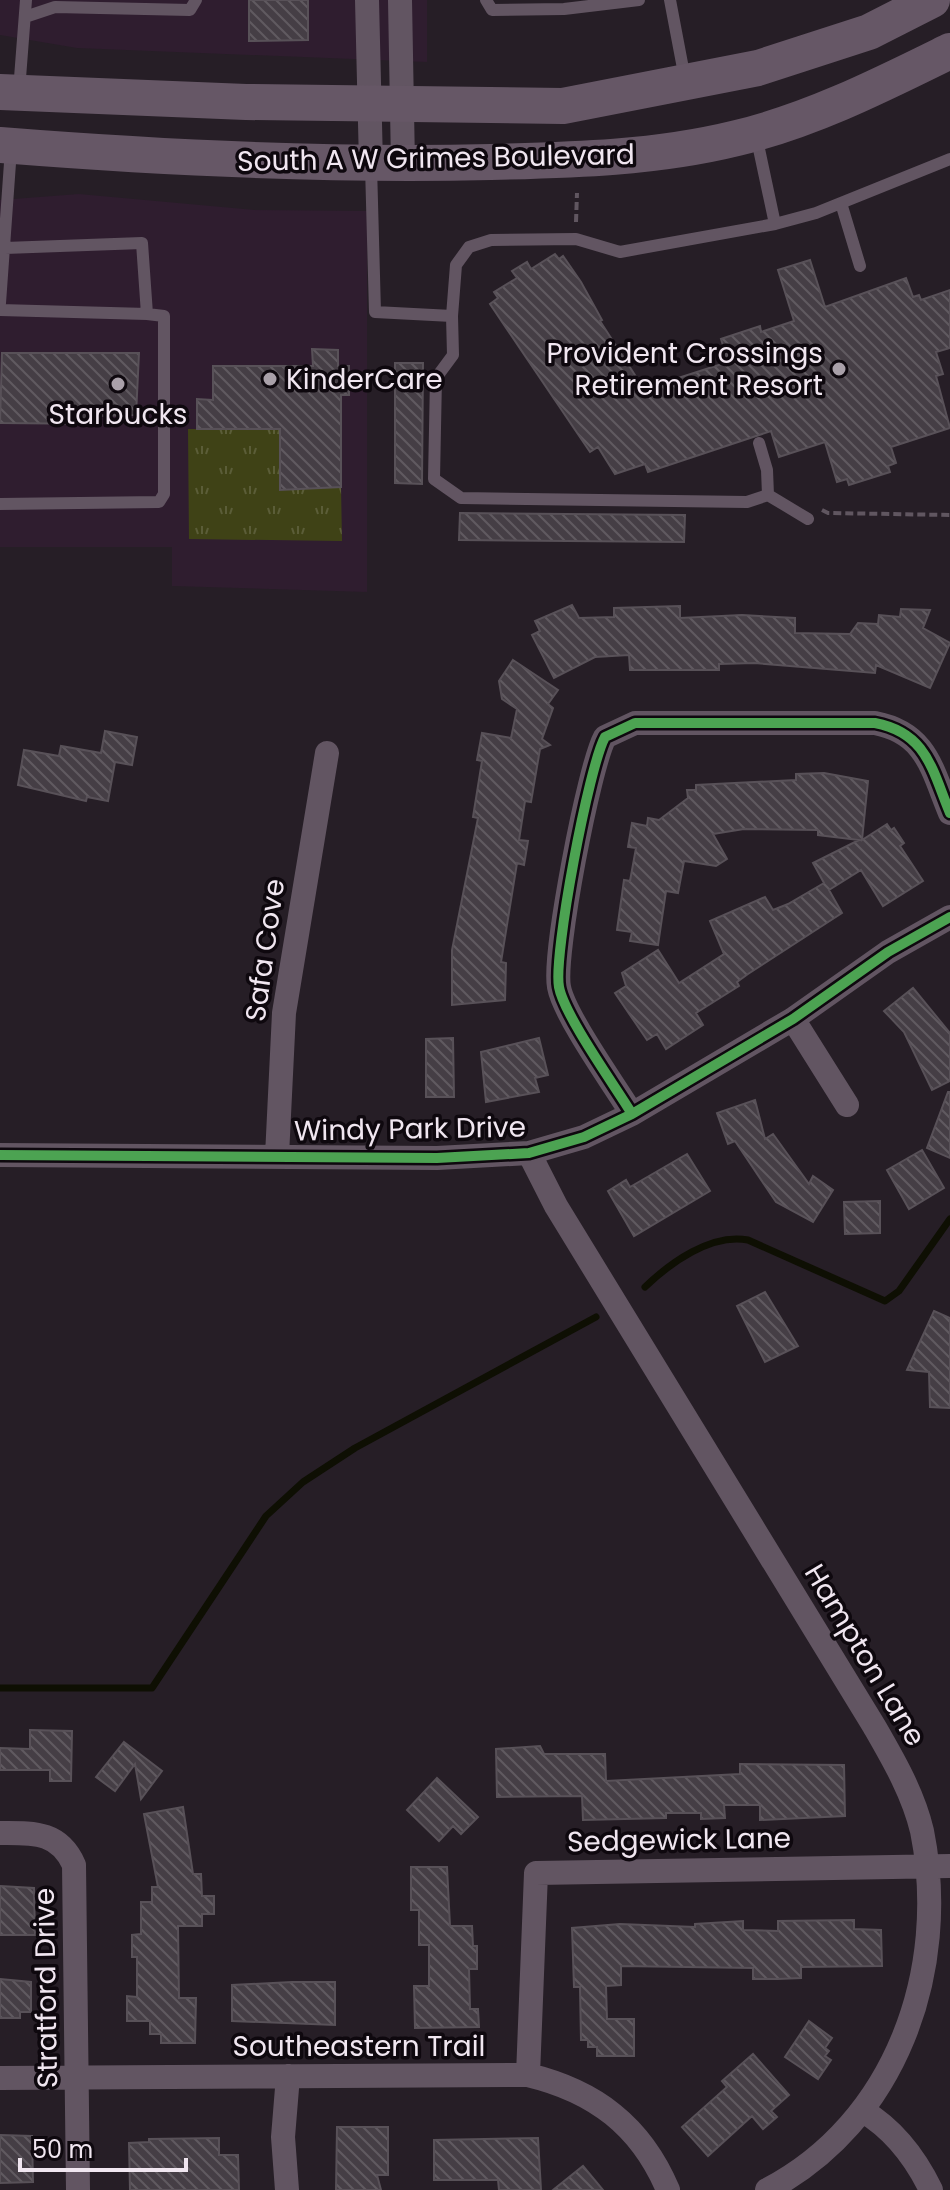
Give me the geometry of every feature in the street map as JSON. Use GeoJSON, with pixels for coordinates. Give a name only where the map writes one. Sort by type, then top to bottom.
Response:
{"type":"FeatureCollection","features":[{"type":"Feature","properties":{"kind":"main road","name":"South A W Grimes Boulevard"},"geometry":{"type":"LineString","coordinates":[[9,93],[246,102],[563,106],[758,68],[869,32],[932,0]]}},
{"type":"Feature","properties":{"kind":"main road","name":"South A W Grimes Boulevard"},"geometry":{"type":"LineString","coordinates":[[6,146],[219,162],[387,164],[628,158],[756,132],[849,101],[950,51]]}},
{"type":"Feature","properties":{"kind":"street"},"geometry":{"type":"LineString","coordinates":[[367,0],[386,102]]}},
{"type":"Feature","properties":{"kind":"street"},"geometry":{"type":"LineString","coordinates":[[387,164],[386,102],[400,0]]}},
{"type":"Feature","properties":{"kind":"street"},"geometry":{"type":"LineString","coordinates":[[632,1114],[567,1007],[559,987],[562,932],[591,773],[605,737],[635,723],[875,723],[895,727],[922,745],[950,813]]}},
{"type":"Feature","properties":{"kind":"street","name":"Safa Cove"},"geometry":{"type":"LineString","coordinates":[[277,1156],[284,1013],[327,753]]}},
{"type":"Feature","properties":{"kind":"street","name":"Windy Park Drive"},"geometry":{"type":"LineString","coordinates":[[0,1155],[437,1158],[529,1153],[584,1137],[632,1114],[793,1019],[888,952],[950,917]]}},
{"type":"Feature","properties":{"kind":"street"},"geometry":{"type":"LineString","coordinates":[[793,1019],[847,1105]]}},
{"type":"Feature","properties":{"kind":"street","name":"Hampton Lane"},"geometry":{"type":"LineString","coordinates":[[529,1153],[556,1206],[895,1762],[940,1866],[929,1966],[920,2005],[906,2043],[863,2111],[804,2166],[767,2190]]}},
{"type":"Feature","properties":{"kind":"street","name":"Stratford Drive"},"geometry":{"type":"LineString","coordinates":[[0,1833],[40,1833],[56,1839],[68,1851],[74,1865],[78,2190]]}},
{"type":"Feature","properties":{"kind":"street","name":"Sedgewick Lane"},"geometry":{"type":"LineString","coordinates":[[528,2075],[536,1873],[940,1866]]}},
{"type":"Feature","properties":{"kind":"street","name":"Southeastern Trail"},"geometry":{"type":"LineString","coordinates":[[0,2078],[528,2075],[580,2091],[616,2114],[639,2137],[657,2164],[668,2190]]}},
{"type":"Feature","properties":{"kind":"street"},"geometry":{"type":"LineString","coordinates":[[287,2190],[283,2137],[288,2076]]}},
{"type":"Feature","properties":{"kind":"street"},"geometry":{"type":"LineString","coordinates":[[863,2111],[878,2120],[904,2148],[931,2190]]}},
{"type":"Feature","properties":{"kind":"lane"},"geometry":{"type":"LineString","coordinates":[[9,93],[26,0]]}},
{"type":"Feature","properties":{"kind":"lane"},"geometry":{"type":"LineString","coordinates":[[25,17],[55,7],[167,12],[190,10],[196,0]]}},
{"type":"Feature","properties":{"kind":"lane"},"geometry":{"type":"LineString","coordinates":[[486,0],[492,10],[538,4],[639,0]]}},
{"type":"Feature","properties":{"kind":"lane"},"geometry":{"type":"LineString","coordinates":[[670,0],[685,82]]}},
{"type":"Feature","properties":{"kind":"lane"},"geometry":{"type":"LineString","coordinates":[[756,132],[775,224]]}},
{"type":"Feature","properties":{"kind":"lane"},"geometry":{"type":"LineString","coordinates":[[0,303],[5,248],[6,146]]}},
{"type":"Feature","properties":{"kind":"lane"},"geometry":{"type":"LineString","coordinates":[[808,519],[768,495],[747,502],[461,498],[434,479],[436,378],[453,355],[456,265],[469,247],[491,240],[576,239],[620,252],[775,224],[841,203],[950,159]]}},
{"type":"Feature","properties":{"kind":"lane"},"geometry":{"type":"LineString","coordinates":[[387,164],[375,312],[452,316]]}},
{"type":"Feature","properties":{"kind":"lane"},"geometry":{"type":"LineString","coordinates":[[841,203],[860,266]]}},
{"type":"Feature","properties":{"kind":"lane"},"geometry":{"type":"LineString","coordinates":[[5,248],[142,243],[147,314]]}},
{"type":"Feature","properties":{"kind":"lane"},"geometry":{"type":"LineString","coordinates":[[0,310],[164,316],[164,494],[159,502],[0,504]]}},
{"type":"Feature","properties":{"kind":"lane"},"geometry":{"type":"LineString","coordinates":[[759,443],[767,470],[768,495]]}},
{"type":"Feature","properties":{"kind":"path"},"geometry":{"type":"LineString","coordinates":[[808,519],[817,506],[828,513],[950,515]]}},
{"type":"Feature","properties":{"kind":"shaded area"},"geometry":{"type":"Polygon","coordinates":[[[0,0],[427,0],[427,62],[77,48],[0,35],[0,0]]]}},
{"type":"Feature","properties":{"kind":"shaded area"},"geometry":{"type":"Polygon","coordinates":[[[79,194],[255,210],[367,211],[367,592],[172,586],[172,547],[0,547],[0,200],[79,194]]]}},
{"type":"Feature","properties":{"kind":"green space"},"geometry":{"type":"Polygon","coordinates":[[[188,429],[280,429],[280,490],[341,487],[342,541],[189,539],[188,429]]]}},
{"type":"Feature","properties":{"kind":"building"},"geometry":{"type":"Polygon","coordinates":[[[249,0],[308,0],[308,40],[249,41],[249,0]]]}},
{"type":"Feature","properties":{"kind":"building","name":"Provident Crossings Retirement Resort"},"geometry":{"type":"Polygon","coordinates":[[[555,254],[559,259],[563,256],[581,282],[600,321],[644,389],[728,362],[721,339],[760,326],[761,332],[794,321],[778,270],[810,260],[825,307],[906,278],[913,297],[919,295],[921,300],[950,290],[950,348],[936,352],[943,374],[936,376],[950,428],[891,447],[896,463],[888,466],[890,472],[849,485],[847,479],[837,482],[825,442],[779,457],[771,431],[648,472],[645,464],[615,474],[598,447],[590,452],[490,304],[498,298],[494,292],[517,278],[512,271],[527,262],[531,269],[555,254]]]}},
{"type":"Feature","properties":{"kind":"building"},"geometry":{"type":"Polygon","coordinates":[[[312,349],[338,350],[338,366],[349,366],[349,395],[341,395],[341,487],[280,490],[280,429],[197,429],[197,399],[213,400],[213,366],[313,366],[312,349]]]}},
{"type":"Feature","properties":{"kind":"building"},"geometry":{"type":"Polygon","coordinates":[[[2,353],[139,353],[136,415],[99,416],[101,424],[0,423],[2,353]]]}},
{"type":"Feature","properties":{"kind":"building"},"geometry":{"type":"Polygon","coordinates":[[[395,363],[423,363],[422,484],[395,483],[395,363]]]}},
{"type":"Feature","properties":{"kind":"building"},"geometry":{"type":"Polygon","coordinates":[[[460,513],[685,515],[684,542],[459,540],[460,513]]]}},
{"type":"Feature","properties":{"kind":"building"},"geometry":{"type":"Polygon","coordinates":[[[572,605],[579,618],[614,617],[614,608],[680,606],[680,618],[742,615],[795,618],[795,633],[850,634],[858,623],[878,624],[879,615],[900,617],[901,609],[930,610],[923,628],[950,643],[930,688],[876,665],[875,673],[754,663],[719,664],[719,670],[630,670],[629,655],[595,657],[554,678],[532,635],[540,631],[535,621],[572,605]]]}},
{"type":"Feature","properties":{"kind":"building"},"geometry":{"type":"Polygon","coordinates":[[[513,660],[558,690],[548,704],[553,708],[542,739],[550,745],[540,749],[531,802],[525,801],[519,840],[528,841],[524,865],[517,863],[501,962],[506,963],[505,1000],[452,1005],[452,950],[478,818],[473,817],[482,761],[477,760],[482,733],[511,738],[517,709],[502,699],[499,681],[513,660]]]}},
{"type":"Feature","properties":{"kind":"building"},"geometry":{"type":"Polygon","coordinates":[[[105,731],[137,737],[132,765],[115,762],[108,801],[87,797],[86,801],[18,785],[24,750],[59,756],[61,746],[101,753],[105,731]]]}},
{"type":"Feature","properties":{"kind":"building"},"geometry":{"type":"Polygon","coordinates":[[[824,773],[868,781],[862,840],[887,824],[891,830],[894,828],[904,843],[900,846],[923,881],[883,906],[861,870],[829,890],[842,913],[748,974],[737,982],[739,986],[696,1013],[703,1025],[666,1049],[657,1034],[647,1040],[615,993],[626,986],[622,973],[658,950],[679,983],[724,954],[710,921],[765,897],[773,910],[788,904],[824,883],[813,863],[859,840],[818,835],[818,830],[744,829],[713,834],[727,859],[716,866],[684,861],[678,893],[666,891],[658,945],[630,941],[632,932],[617,930],[624,880],[630,881],[636,848],[628,847],[632,823],[647,826],[648,818],[659,820],[688,798],[687,790],[696,790],[696,785],[796,780],[796,774],[824,773]]]}},
{"type":"Feature","properties":{"kind":"building"},"geometry":{"type":"Polygon","coordinates":[[[913,988],[950,1033],[950,1081],[932,1090],[904,1032],[884,1011],[913,988]]]}},
{"type":"Feature","properties":{"kind":"building"},"geometry":{"type":"Polygon","coordinates":[[[453,1038],[454,1097],[426,1097],[426,1039],[453,1038]]]}},
{"type":"Feature","properties":{"kind":"building"},"geometry":{"type":"Polygon","coordinates":[[[539,1038],[548,1075],[535,1078],[539,1092],[486,1102],[481,1052],[539,1038]]]}},
{"type":"Feature","properties":{"kind":"building"},"geometry":{"type":"Polygon","coordinates":[[[950,1092],[950,1158],[927,1148],[950,1092]]]}},
{"type":"Feature","properties":{"kind":"building"},"geometry":{"type":"Polygon","coordinates":[[[755,1100],[765,1139],[773,1134],[809,1184],[813,1176],[833,1190],[813,1222],[776,1202],[735,1141],[728,1144],[717,1113],[755,1100]]]}},
{"type":"Feature","properties":{"kind":"building"},"geometry":{"type":"Polygon","coordinates":[[[922,1150],[944,1188],[909,1209],[887,1170],[922,1150]]]}},
{"type":"Feature","properties":{"kind":"building"},"geometry":{"type":"Polygon","coordinates":[[[687,1154],[710,1191],[634,1236],[608,1191],[626,1180],[630,1187],[687,1154]]]}},
{"type":"Feature","properties":{"kind":"building"},"geometry":{"type":"Polygon","coordinates":[[[880,1201],[880,1233],[845,1234],[844,1202],[880,1201]]]}},
{"type":"Feature","properties":{"kind":"building"},"geometry":{"type":"Polygon","coordinates":[[[765,1292],[798,1346],[765,1362],[737,1306],[765,1292]]]}},
{"type":"Feature","properties":{"kind":"building"},"geometry":{"type":"Polygon","coordinates":[[[934,1311],[950,1318],[950,1408],[930,1407],[929,1372],[907,1370],[934,1311]]]}},
{"type":"Feature","properties":{"kind":"building"},"geometry":{"type":"Polygon","coordinates":[[[30,1730],[72,1731],[71,1781],[50,1781],[50,1770],[0,1770],[0,1748],[30,1749],[30,1730]]]}},
{"type":"Feature","properties":{"kind":"building"},"geometry":{"type":"Polygon","coordinates":[[[124,1742],[162,1771],[141,1799],[135,1764],[115,1791],[96,1777],[124,1742]]]}},
{"type":"Feature","properties":{"kind":"building"},"geometry":{"type":"Polygon","coordinates":[[[540,1746],[544,1754],[605,1754],[606,1781],[740,1774],[740,1764],[844,1765],[845,1816],[760,1820],[760,1805],[724,1805],[725,1818],[701,1819],[701,1813],[666,1813],[666,1818],[583,1820],[582,1796],[497,1797],[496,1749],[540,1746]]]}},
{"type":"Feature","properties":{"kind":"building"},"geometry":{"type":"Polygon","coordinates":[[[437,1778],[478,1817],[461,1834],[453,1826],[439,1841],[407,1810],[437,1778]]]}},
{"type":"Feature","properties":{"kind":"building"},"geometry":{"type":"Polygon","coordinates":[[[183,1807],[193,1874],[201,1874],[202,1896],[214,1896],[214,1914],[202,1914],[202,1926],[178,1926],[179,1998],[196,1998],[195,2043],[161,2043],[161,2034],[150,2034],[150,2021],[127,2021],[127,1996],[137,1997],[137,1957],[132,1957],[132,1935],[141,1934],[141,1902],[152,1902],[152,1887],[158,1887],[144,1814],[183,1807]]]}},
{"type":"Feature","properties":{"kind":"building"},"geometry":{"type":"Polygon","coordinates":[[[411,1867],[447,1867],[450,1926],[472,1926],[473,1946],[477,1946],[477,1969],[469,1969],[470,2009],[478,2009],[479,2027],[415,2028],[414,1986],[429,1986],[429,1945],[419,1945],[419,1910],[411,1910],[411,1867]]]}},
{"type":"Feature","properties":{"kind":"building"},"geometry":{"type":"Polygon","coordinates":[[[0,1886],[34,1888],[35,1935],[0,1935],[0,1886]]]}},
{"type":"Feature","properties":{"kind":"building"},"geometry":{"type":"Polygon","coordinates":[[[854,1920],[854,1929],[881,1930],[882,1966],[801,1967],[801,1978],[753,1979],[753,1968],[621,1966],[621,1985],[606,1986],[607,2019],[634,2019],[634,2056],[597,2056],[597,2047],[588,2047],[588,2040],[581,2040],[580,1987],[574,1987],[572,1928],[620,1924],[695,1927],[695,1924],[743,1921],[743,1930],[778,1931],[778,1921],[854,1920]]]}},
{"type":"Feature","properties":{"kind":"building"},"geometry":{"type":"Polygon","coordinates":[[[0,1979],[31,1982],[31,2012],[20,2012],[20,2018],[0,2018],[0,1979]]]}},
{"type":"Feature","properties":{"kind":"building"},"geometry":{"type":"Polygon","coordinates":[[[335,1982],[335,2025],[232,2021],[232,1985],[335,1982]]]}},
{"type":"Feature","properties":{"kind":"building"},"geometry":{"type":"Polygon","coordinates":[[[809,2021],[832,2038],[825,2048],[829,2051],[825,2056],[831,2060],[818,2079],[785,2057],[809,2021]]]}},
{"type":"Feature","properties":{"kind":"building"},"geometry":{"type":"Polygon","coordinates":[[[753,2054],[789,2095],[771,2111],[777,2117],[763,2129],[752,2116],[708,2156],[682,2127],[727,2087],[722,2081],[753,2054]]]}},
{"type":"Feature","properties":{"kind":"building"},"geometry":{"type":"Polygon","coordinates":[[[337,2127],[388,2127],[388,2175],[377,2175],[381,2190],[336,2190],[337,2127]]]}},
{"type":"Feature","properties":{"kind":"building"},"geometry":{"type":"Polygon","coordinates":[[[0,2135],[32,2136],[33,2182],[0,2183],[0,2135]]]}},
{"type":"Feature","properties":{"kind":"building"},"geometry":{"type":"Polygon","coordinates":[[[219,2138],[219,2155],[238,2155],[239,2190],[130,2190],[129,2143],[149,2142],[149,2139],[219,2138]]]}},
{"type":"Feature","properties":{"kind":"building"},"geometry":{"type":"Polygon","coordinates":[[[538,2138],[541,2190],[499,2190],[498,2180],[434,2180],[434,2140],[538,2138]]]}},
{"type":"Feature","properties":{"kind":"building"},"geometry":{"type":"Polygon","coordinates":[[[583,2166],[603,2190],[553,2190],[583,2166]]]}},
{"type":"Feature","properties":{"kind":"waterway"},"geometry":{"type":"LineString","coordinates":[[645,1287],[692,1252],[706,1245],[734,1239],[748,1240],[885,1301],[899,1291],[950,1219]]}},
{"type":"Feature","properties":{"kind":"waterway"},"geometry":{"type":"LineString","coordinates":[[0,1688],[152,1688],[266,1516],[303,1482],[355,1448],[596,1317]]}},
{"type":"Feature","properties":{"kind":"cycle path"},"geometry":{"type":"LineString","coordinates":[[632,1114],[570,1015],[559,987],[561,939],[574,861],[590,784],[605,737],[635,723],[875,723],[906,735],[917,745],[932,768],[950,813]]}},
{"type":"Feature","properties":{"kind":"cycle path"},"geometry":{"type":"LineString","coordinates":[[0,1155],[437,1158],[529,1153],[584,1137],[632,1114],[793,1019],[888,952],[950,917]]}},
{"type":"Feature","properties":{"kind":"place","name":"Provident Crossings Retirement Resort"},"geometry":{"type":"Point","coordinates":[839,369]}},
{"type":"Feature","properties":{"kind":"place","name":"KinderCare"},"geometry":{"type":"Point","coordinates":[270,379]}},
{"type":"Feature","properties":{"kind":"place","name":"Starbucks"},"geometry":{"type":"Point","coordinates":[118,384]}}]}
